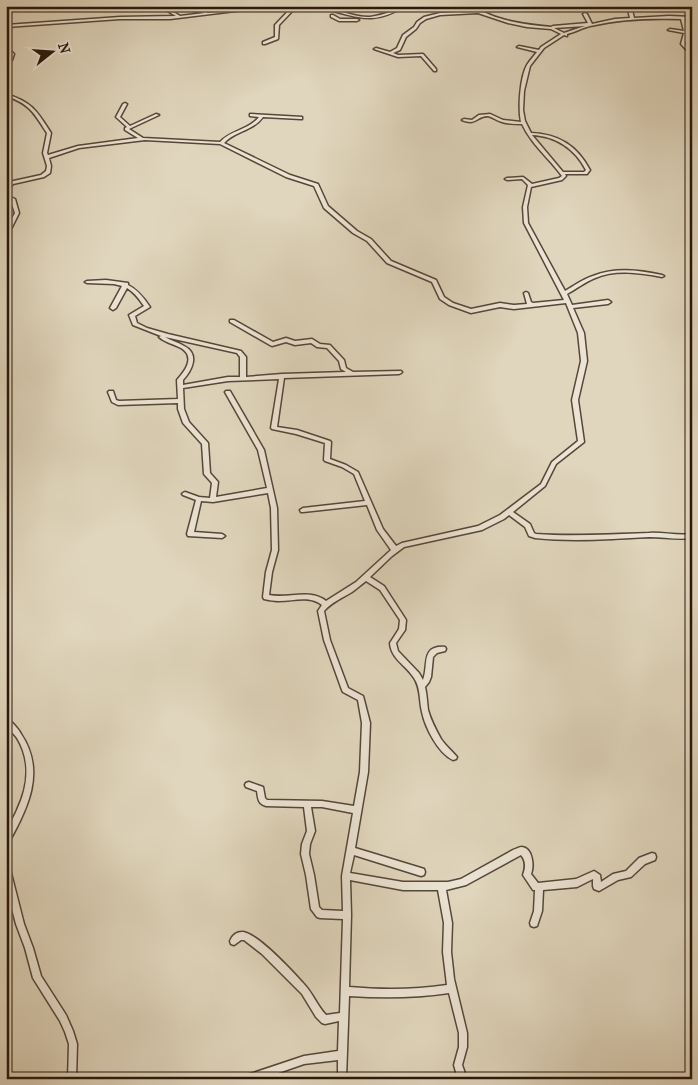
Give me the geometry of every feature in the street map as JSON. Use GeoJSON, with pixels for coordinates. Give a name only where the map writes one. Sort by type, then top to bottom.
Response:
{"type":"FeatureCollection","features":[{"type":"Feature","properties":{"kind":"street"},"geometry":{"type":"LineString","coordinates":[[6,26],[120,18],[180,17],[274,6]]}},
{"type":"Feature","properties":{"kind":"street"},"geometry":{"type":"LineString","coordinates":[[264,43],[277,38],[277,25],[295,6]]}},
{"type":"Feature","properties":{"kind":"street"},"geometry":{"type":"LineString","coordinates":[[316,6],[364,19]]}},
{"type":"Feature","properties":{"kind":"street"},"geometry":{"type":"LineString","coordinates":[[332,16],[339,20],[380,18],[402,6]]}},
{"type":"Feature","properties":{"kind":"street"},"geometry":{"type":"LineString","coordinates":[[467,6],[478,12],[534,27],[590,24],[632,18],[692,18]]}},
{"type":"Feature","properties":{"kind":"street"},"geometry":{"type":"LineString","coordinates":[[632,6],[630,10],[632,18]]}},
{"type":"Feature","properties":{"kind":"street"},"geometry":{"type":"LineString","coordinates":[[164,8],[180,17]]}},
{"type":"Feature","properties":{"kind":"street"},"geometry":{"type":"LineString","coordinates":[[190,9],[207,13]]}},
{"type":"Feature","properties":{"kind":"street"},"geometry":{"type":"LineString","coordinates":[[159,10],[172,11]]}},
{"type":"Feature","properties":{"kind":"street"},"geometry":{"type":"LineString","coordinates":[[390,53],[399,48],[404,34],[416,27],[418,22],[449,13],[466,14],[478,12]]}},
{"type":"Feature","properties":{"kind":"street"},"geometry":{"type":"LineString","coordinates":[[585,14],[590,24]]}},
{"type":"Feature","properties":{"kind":"street"},"geometry":{"type":"LineString","coordinates":[[683,18],[686,32],[683,44],[692,55]]}},
{"type":"Feature","properties":{"kind":"street"},"geometry":{"type":"LineString","coordinates":[[530,185],[560,179],[564,176],[523,123],[522,81],[538,52],[545,45],[590,24]]}},
{"type":"Feature","properties":{"kind":"street"},"geometry":{"type":"LineString","coordinates":[[552,27],[566,35]]}},
{"type":"Feature","properties":{"kind":"street"},"geometry":{"type":"LineString","coordinates":[[670,30],[686,32]]}},
{"type":"Feature","properties":{"kind":"street"},"geometry":{"type":"LineString","coordinates":[[6,47],[12,54],[11,59],[6,63]]}},
{"type":"Feature","properties":{"kind":"street"},"geometry":{"type":"LineString","coordinates":[[519,47],[538,52]]}},
{"type":"Feature","properties":{"kind":"street"},"geometry":{"type":"LineString","coordinates":[[376,49],[398,56],[422,55],[435,70]]}},
{"type":"Feature","properties":{"kind":"street"},"geometry":{"type":"LineString","coordinates":[[6,95],[24,100],[32,107],[49,133],[45,153],[49,169],[45,174],[11,183],[6,190]]}},
{"type":"Feature","properties":{"kind":"street"},"geometry":{"type":"LineString","coordinates":[[125,104],[118,117],[129,127],[127,130],[143,140]]}},
{"type":"Feature","properties":{"kind":"street"},"geometry":{"type":"LineString","coordinates":[[251,114],[301,118]]}},
{"type":"Feature","properties":{"kind":"street"},"geometry":{"type":"LineString","coordinates":[[129,127],[157,115]]}},
{"type":"Feature","properties":{"kind":"street"},"geometry":{"type":"LineString","coordinates":[[464,120],[477,120],[480,116],[490,115],[502,121],[523,123]]}},
{"type":"Feature","properties":{"kind":"street"},"geometry":{"type":"LineString","coordinates":[[221,143],[226,138],[257,124],[262,116]]}},
{"type":"Feature","properties":{"kind":"street"},"geometry":{"type":"LineString","coordinates":[[530,134],[542,134],[562,142],[579,156],[588,170],[585,174],[562,173]]}},
{"type":"Feature","properties":{"kind":"street"},"geometry":{"type":"LineString","coordinates":[[46,157],[78,147],[143,140],[221,143],[288,176],[316,185],[323,203],[340,219],[355,232],[369,240],[389,262],[434,281],[440,296],[451,304],[474,311],[500,305],[514,307],[608,302]]}},
{"type":"Feature","properties":{"kind":"street"},"geometry":{"type":"LineString","coordinates":[[507,179],[524,178],[530,185]]}},
{"type":"Feature","properties":{"kind":"street"},"geometry":{"type":"LineString","coordinates":[[342,1079],[347,915],[346,876],[364,772],[366,723],[361,698],[345,690],[327,640],[321,611],[325,604],[335,600],[366,578],[395,550],[410,543],[480,528],[509,512],[543,485],[554,463],[581,442],[581,429],[575,400],[583,370],[582,341],[564,293],[526,223],[525,207],[530,185]]}},
{"type":"Feature","properties":{"kind":"street"},"geometry":{"type":"LineString","coordinates":[[6,196],[13,200],[17,212],[16,218],[6,234]]}},
{"type":"Feature","properties":{"kind":"street"},"geometry":{"type":"LineString","coordinates":[[564,293],[597,275],[629,272],[662,276]]}},
{"type":"Feature","properties":{"kind":"street"},"geometry":{"type":"LineString","coordinates":[[87,282],[110,281],[126,284],[141,298],[147,307],[133,313],[131,317],[135,324],[159,334],[239,352],[243,357],[243,378]]}},
{"type":"Feature","properties":{"kind":"street"},"geometry":{"type":"LineString","coordinates":[[113,308],[126,284]]}},
{"type":"Feature","properties":{"kind":"street"},"geometry":{"type":"LineString","coordinates":[[526,294],[531,305]]}},
{"type":"Feature","properties":{"kind":"street"},"geometry":{"type":"LineString","coordinates":[[232,321],[272,344],[287,340],[294,343],[312,341],[319,346],[328,346],[342,361],[344,369],[353,375]]}},
{"type":"Feature","properties":{"kind":"street"},"geometry":{"type":"LineString","coordinates":[[159,334],[169,343],[190,353],[191,364],[186,374],[180,380],[180,401],[186,423],[206,445],[207,474],[215,482],[213,500]]}},
{"type":"Feature","properties":{"kind":"street"},"geometry":{"type":"LineString","coordinates":[[180,388],[228,379],[398,372]]}},
{"type":"Feature","properties":{"kind":"street"},"geometry":{"type":"LineString","coordinates":[[282,376],[274,428],[297,432],[328,442],[326,460],[354,472],[380,530],[395,550]]}},
{"type":"Feature","properties":{"kind":"street"},"geometry":{"type":"LineString","coordinates":[[111,392],[114,401],[118,403],[180,401]]}},
{"type":"Feature","properties":{"kind":"street"},"geometry":{"type":"LineString","coordinates":[[228,392],[261,450],[275,516],[275,550],[269,572],[266,597],[281,600],[301,597],[316,598],[325,604]]}},
{"type":"Feature","properties":{"kind":"street"},"geometry":{"type":"LineString","coordinates":[[185,494],[199,499],[213,500],[270,490]]}},
{"type":"Feature","properties":{"kind":"street"},"geometry":{"type":"LineString","coordinates":[[199,499],[190,534],[222,536]]}},
{"type":"Feature","properties":{"kind":"street"},"geometry":{"type":"LineString","coordinates":[[303,510],[369,503]]}},
{"type":"Feature","properties":{"kind":"street"},"geometry":{"type":"LineString","coordinates":[[509,512],[528,526],[531,534],[535,536],[607,538],[650,535],[692,536]]}},
{"type":"Feature","properties":{"kind":"street"},"geometry":{"type":"LineString","coordinates":[[366,578],[382,588],[403,620],[402,630],[393,643],[394,652],[415,671],[421,686],[425,712],[440,746],[453,757]]}},
{"type":"Feature","properties":{"kind":"street"},"geometry":{"type":"LineString","coordinates":[[421,686],[428,679],[430,656],[435,651],[443,649]]}},
{"type":"Feature","properties":{"kind":"street"},"geometry":{"type":"LineString","coordinates":[[6,721],[26,747],[30,764],[31,785],[22,810],[6,840]]}},
{"type":"Feature","properties":{"kind":"street"},"geometry":{"type":"LineString","coordinates":[[249,786],[260,789],[262,800],[266,803],[322,804],[358,810]]}},
{"type":"Feature","properties":{"kind":"street"},"geometry":{"type":"LineString","coordinates":[[308,804],[311,831],[306,844],[305,854],[313,890],[315,910],[320,914],[347,915]]}},
{"type":"Feature","properties":{"kind":"street"},"geometry":{"type":"LineString","coordinates":[[350,850],[421,872]]}},
{"type":"Feature","properties":{"kind":"street"},"geometry":{"type":"LineString","coordinates":[[346,876],[403,886],[423,885],[442,887],[462,882],[522,851],[527,855],[529,861],[528,877],[535,886],[577,883],[594,875],[597,878],[596,886],[599,887],[616,877],[628,874],[642,861],[652,857]]}},
{"type":"Feature","properties":{"kind":"street"},"geometry":{"type":"LineString","coordinates":[[6,869],[20,924],[37,978],[63,1018],[69,1031],[73,1044],[72,1079]]}},
{"type":"Feature","properties":{"kind":"street"},"geometry":{"type":"LineString","coordinates":[[442,887],[448,923],[447,952],[452,988],[464,1033],[463,1047],[458,1065],[463,1079]]}},
{"type":"Feature","properties":{"kind":"street"},"geometry":{"type":"LineString","coordinates":[[534,923],[538,911],[539,887]]}},
{"type":"Feature","properties":{"kind":"street"},"geometry":{"type":"LineString","coordinates":[[234,941],[240,936],[245,936],[261,947],[304,991],[319,1016],[325,1020],[344,1016]]}},
{"type":"Feature","properties":{"kind":"street"},"geometry":{"type":"LineString","coordinates":[[344,991],[391,995],[426,993],[452,988]]}},
{"type":"Feature","properties":{"kind":"street"},"geometry":{"type":"LineString","coordinates":[[247,1079],[304,1060],[343,1055]]}}]}
